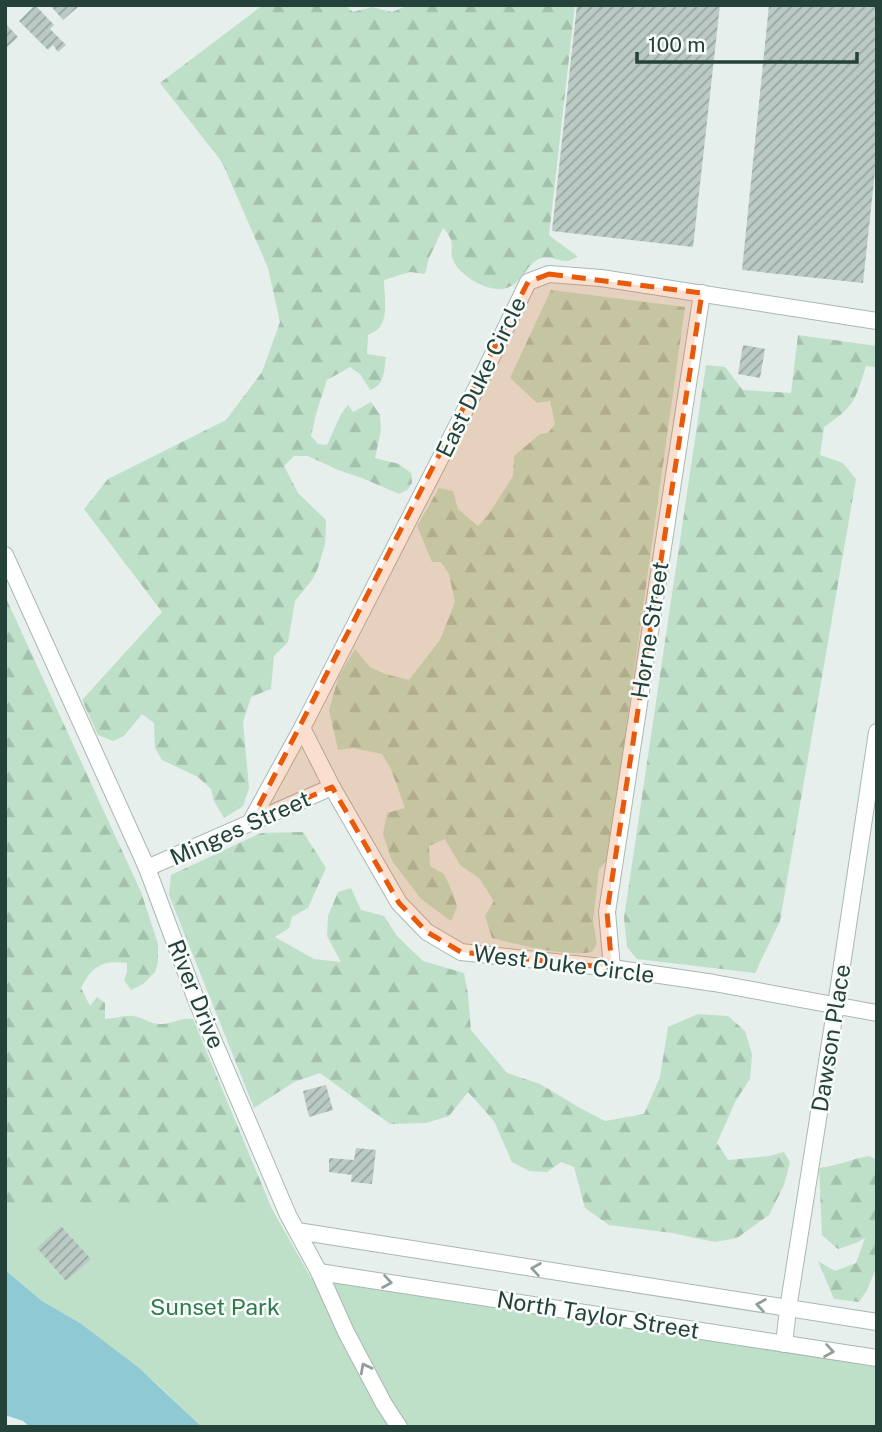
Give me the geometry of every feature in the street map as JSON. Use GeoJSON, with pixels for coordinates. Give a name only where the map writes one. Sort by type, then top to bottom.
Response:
{"type":"FeatureCollection","features":[{"type":"Feature","properties":{"kind":"street","name":"East Duke Circle"},"geometry":{"type":"LineString","coordinates":[[250,823],[302,728],[528,282],[549,274],[601,278],[877,321]]}},
{"type":"Feature","properties":{"kind":"street","name":"Horne Street"},"geometry":{"type":"LineString","coordinates":[[612,968],[607,912],[702,293]]}},
{"type":"Feature","properties":{"kind":"street","name":"River Drive"},"geometry":{"type":"LineString","coordinates":[[5,555],[148,868],[197,1002],[288,1215],[319,1272],[346,1332],[399,1427]]}},
{"type":"Feature","properties":{"kind":"street"},"geometry":{"type":"LineString","coordinates":[[302,728],[332,787]]}},
{"type":"Feature","properties":{"kind":"street","name":"Dawson Place"},"geometry":{"type":"LineString","coordinates":[[784,1344],[877,732]]}},
{"type":"Feature","properties":{"kind":"street","name":"West Duke Circle"},"geometry":{"type":"LineString","coordinates":[[332,787],[399,903],[427,932],[461,952],[612,968],[714,983],[877,1013]]}},
{"type":"Feature","properties":{"kind":"street","name":"Minges Street"},"geometry":{"type":"LineString","coordinates":[[148,868],[332,787]]}},
{"type":"Feature","properties":{"kind":"street"},"geometry":{"type":"LineString","coordinates":[[297,1231],[877,1322]]}},
{"type":"Feature","properties":{"kind":"street","name":"North Taylor Street"},"geometry":{"type":"LineString","coordinates":[[319,1272],[877,1358]]}},
{"type":"Feature","properties":{"kind":"highlighted area"},"geometry":{"type":"Polygon","coordinates":[[[549,274],[702,293],[607,912],[612,968],[461,952],[427,932],[399,903],[332,787],[250,823],[528,282],[549,274]]]}},
{"type":"Feature","properties":{"kind":"green space"},"geometry":{"type":"Polygon","coordinates":[[[263,5],[345,5],[353,12],[372,7],[392,12],[409,5],[575,5],[549,235],[578,257],[568,261],[541,258],[532,264],[514,285],[495,289],[478,284],[458,268],[452,257],[452,243],[443,228],[429,258],[425,274],[410,272],[384,280],[384,318],[379,328],[368,335],[367,354],[386,357],[381,381],[370,390],[360,374],[350,367],[327,380],[311,436],[318,444],[327,445],[348,405],[353,412],[371,402],[380,415],[381,430],[375,458],[399,464],[411,473],[412,483],[407,490],[399,494],[308,456],[294,456],[284,466],[298,493],[326,520],[325,544],[312,580],[295,601],[288,642],[274,656],[271,689],[251,697],[243,722],[249,788],[243,806],[224,818],[214,801],[211,789],[198,777],[162,760],[155,748],[154,723],[142,714],[124,736],[113,741],[98,735],[82,700],[162,612],[84,509],[108,479],[226,420],[262,372],[280,322],[268,268],[222,162],[160,83],[263,5]]]}},
{"type":"Feature","properties":{"kind":"green space"},"geometry":{"type":"Polygon","coordinates":[[[551,290],[685,307],[608,858],[599,869],[593,922],[597,944],[592,952],[581,953],[542,950],[492,938],[485,916],[494,901],[479,878],[460,865],[445,839],[429,846],[430,866],[444,874],[453,893],[457,907],[451,921],[421,899],[392,861],[383,834],[387,813],[405,808],[391,769],[382,754],[353,748],[338,750],[329,710],[339,676],[355,649],[370,667],[409,680],[440,640],[455,602],[449,574],[441,562],[432,562],[417,526],[439,488],[453,491],[458,509],[478,526],[489,514],[513,476],[514,456],[540,434],[548,433],[555,424],[550,401],[537,403],[510,378],[551,290]]]}},
{"type":"Feature","properties":{"kind":"green space"},"geometry":{"type":"Polygon","coordinates":[[[798,335],[877,346],[877,367],[866,366],[848,407],[824,427],[820,455],[843,463],[856,479],[780,921],[755,973],[637,959],[627,947],[624,918],[706,365],[725,367],[743,390],[791,393],[798,335]]]}},
{"type":"Feature","properties":{"kind":"green space"},"geometry":{"type":"Polygon","coordinates":[[[5,596],[141,892],[158,944],[155,972],[143,984],[131,990],[124,980],[127,963],[110,963],[94,970],[81,988],[90,1006],[97,997],[105,1003],[105,1019],[133,1016],[160,1024],[193,1019],[272,1209],[5,1209],[5,596]]]}},
{"type":"Feature","properties":{"kind":"green space"},"geometry":{"type":"Polygon","coordinates":[[[303,832],[326,868],[308,908],[292,917],[289,928],[275,937],[314,959],[341,962],[327,936],[328,916],[338,892],[351,888],[361,910],[384,916],[397,936],[423,961],[464,973],[471,1030],[507,1073],[540,1084],[605,1121],[644,1114],[660,1077],[668,1027],[698,1014],[728,1016],[745,1031],[752,1054],[750,1079],[736,1100],[717,1143],[728,1160],[784,1152],[790,1162],[784,1185],[769,1215],[737,1238],[715,1242],[609,1225],[585,1208],[574,1167],[561,1162],[547,1172],[529,1171],[512,1162],[494,1121],[468,1092],[449,1116],[426,1123],[390,1124],[320,1073],[294,1082],[254,1108],[169,895],[171,875],[261,833],[303,832]]]}},
{"type":"Feature","properties":{"kind":"green space"},"geometry":{"type":"Polygon","coordinates":[[[869,1156],[877,1160],[877,1266],[859,1302],[834,1299],[818,1261],[835,1271],[856,1263],[865,1238],[838,1249],[822,1235],[819,1168],[869,1156]]]}},
{"type":"Feature","properties":{"kind":"green space","name":"Sunset Park"},"geometry":{"type":"Polygon","coordinates":[[[5,1209],[272,1209],[311,1278],[877,1365],[877,1427],[202,1427],[157,1384],[116,1351],[80,1323],[42,1301],[5,1270],[5,1209]]]}},
{"type":"Feature","properties":{"kind":"water"},"geometry":{"type":"Polygon","coordinates":[[[5,1270],[42,1301],[80,1323],[139,1368],[202,1427],[30,1427],[23,1421],[5,1415],[5,1270]]]}},
{"type":"Feature","properties":{"kind":"building"},"geometry":{"type":"Polygon","coordinates":[[[35,5],[54,25],[50,29],[66,45],[58,52],[53,45],[48,50],[19,21],[35,5]]]}},
{"type":"Feature","properties":{"kind":"building"},"geometry":{"type":"Polygon","coordinates":[[[50,5],[76,5],[78,7],[63,20],[50,5]]]}},
{"type":"Feature","properties":{"kind":"building"},"geometry":{"type":"Polygon","coordinates":[[[577,5],[720,5],[693,247],[552,231],[577,5]]]}},
{"type":"Feature","properties":{"kind":"building"},"geometry":{"type":"Polygon","coordinates":[[[769,5],[877,5],[877,153],[863,283],[742,270],[769,5]]]}},
{"type":"Feature","properties":{"kind":"building"},"geometry":{"type":"Polygon","coordinates":[[[5,23],[18,37],[5,49],[5,23]]]}},
{"type":"Feature","properties":{"kind":"building"},"geometry":{"type":"Polygon","coordinates":[[[743,345],[765,349],[760,378],[738,374],[743,345]]]}},
{"type":"Feature","properties":{"kind":"building"},"geometry":{"type":"Polygon","coordinates":[[[326,1085],[333,1110],[309,1117],[303,1091],[326,1085]]]}},
{"type":"Feature","properties":{"kind":"building"},"geometry":{"type":"Polygon","coordinates":[[[356,1148],[376,1150],[372,1184],[351,1182],[352,1175],[329,1172],[329,1158],[354,1160],[356,1148]]]}},
{"type":"Feature","properties":{"kind":"building"},"geometry":{"type":"Polygon","coordinates":[[[61,1226],[91,1259],[66,1281],[37,1248],[61,1226]]]}}]}
